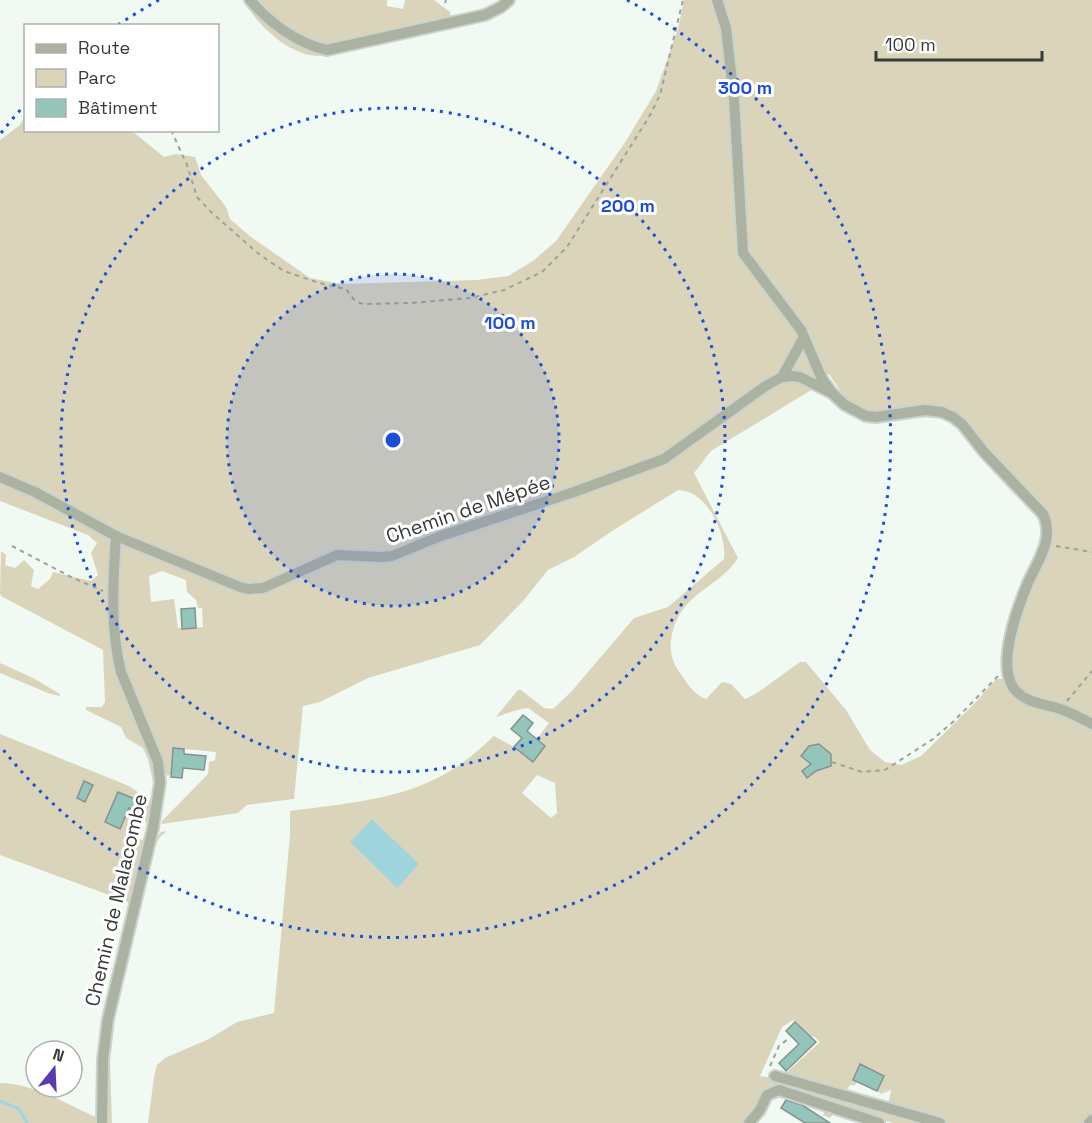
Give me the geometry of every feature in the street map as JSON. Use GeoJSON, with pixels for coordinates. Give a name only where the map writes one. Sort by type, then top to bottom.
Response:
{"type":"FeatureCollection","features":[{"type":"Feature","properties":{"kind":"street"},"geometry":{"type":"LineString","coordinates":[[250,0],[263,14],[293,36],[327,50],[485,15],[509,0]]}},
{"type":"Feature","properties":{"kind":"street"},"geometry":{"type":"LineString","coordinates":[[717,0],[726,28],[734,99],[743,253],[804,337],[822,379],[845,405],[866,416],[876,417],[925,410],[942,412],[953,417],[962,423],[984,452],[1043,514],[1047,526],[1045,544],[1018,610],[1010,641],[1007,673],[1011,685],[1022,695],[1037,703],[1061,709],[1092,724]]}},
{"type":"Feature","properties":{"kind":"street","name":"Chemin de Mépée"},"geometry":{"type":"LineString","coordinates":[[116,536],[248,589],[263,588],[337,555],[380,558],[392,556],[438,537],[574,492],[664,459],[782,376],[804,337]]}},
{"type":"Feature","properties":{"kind":"street"},"geometry":{"type":"LineString","coordinates":[[782,376],[800,377],[832,393]]}},
{"type":"Feature","properties":{"kind":"street"},"geometry":{"type":"LineString","coordinates":[[0,477],[35,492],[116,536]]}},
{"type":"Feature","properties":{"kind":"street","name":"Chemin de Malacombe"},"geometry":{"type":"LineString","coordinates":[[102,1123],[108,1019],[153,828],[160,782],[158,762],[121,672],[115,639],[113,596],[116,536]]}},
{"type":"Feature","properties":{"kind":"street"},"geometry":{"type":"LineString","coordinates":[[775,1076],[940,1123]]}},
{"type":"Feature","properties":{"kind":"street"},"geometry":{"type":"LineString","coordinates":[[749,1123],[760,1110],[767,1095],[779,1090],[879,1123]]}},
{"type":"Feature","properties":{"kind":"street"},"geometry":{"type":"LineString","coordinates":[[1089,1123],[1092,1120]]}},
{"type":"Feature","properties":{"kind":"path"},"geometry":{"type":"LineString","coordinates":[[172,132],[187,165],[197,197],[260,255],[284,271],[318,283],[346,289],[355,302],[363,304],[411,303],[491,294],[542,272],[567,246],[579,228],[644,126],[660,95],[683,0]]}},
{"type":"Feature","properties":{"kind":"path"},"geometry":{"type":"LineString","coordinates":[[1045,544],[1092,552]]}},
{"type":"Feature","properties":{"kind":"path"},"geometry":{"type":"LineString","coordinates":[[12,546],[71,578],[113,596]]}},
{"type":"Feature","properties":{"kind":"path"},"geometry":{"type":"LineString","coordinates":[[1061,709],[1092,671]]}},
{"type":"Feature","properties":{"kind":"path"},"geometry":{"type":"LineString","coordinates":[[832,762],[862,772],[885,770],[933,739],[954,721],[995,677],[1007,673]]}},
{"type":"Feature","properties":{"kind":"path"},"geometry":{"type":"LineString","coordinates":[[775,1076],[769,1067],[770,1062],[779,1046],[788,1039]]}},
{"type":"Feature","properties":{"kind":"green space"},"geometry":{"type":"Polygon","coordinates":[[[255,0],[387,0],[387,6],[403,9],[405,0],[434,0],[450,12],[451,17],[384,32],[346,49],[316,56],[293,49],[272,35],[248,8],[255,0]]]}},
{"type":"Feature","properties":{"kind":"green space"},"geometry":{"type":"Polygon","coordinates":[[[684,0],[1092,0],[1092,1123],[948,1123],[888,1105],[891,1090],[881,1094],[877,1091],[884,1076],[860,1064],[853,1079],[857,1082],[855,1085],[850,1085],[846,1091],[842,1092],[800,1080],[786,1073],[820,1042],[815,1037],[809,1036],[793,1020],[782,1027],[760,1076],[782,1079],[929,1123],[893,1123],[839,1107],[830,1118],[823,1115],[827,1103],[779,1085],[772,1085],[766,1088],[743,1123],[148,1123],[157,1065],[165,1058],[209,1039],[237,1022],[274,1013],[290,835],[290,811],[377,798],[419,786],[458,766],[494,736],[514,747],[533,762],[537,739],[549,723],[528,708],[496,717],[518,690],[544,708],[553,709],[571,692],[634,618],[668,607],[724,559],[724,549],[718,526],[706,505],[698,497],[678,490],[574,557],[548,570],[523,601],[480,645],[368,678],[320,702],[303,706],[294,799],[247,805],[238,813],[162,824],[162,821],[208,774],[209,762],[215,760],[216,752],[174,748],[171,774],[168,776],[155,763],[156,786],[154,786],[143,748],[126,738],[121,727],[86,710],[86,707],[102,707],[105,702],[103,650],[1,596],[0,593],[1,551],[6,555],[5,565],[15,568],[24,560],[34,570],[31,586],[38,589],[50,579],[53,572],[91,581],[98,575],[91,553],[97,543],[88,535],[0,501],[0,140],[20,125],[24,118],[24,132],[133,132],[164,157],[176,154],[195,157],[201,175],[226,207],[230,219],[251,237],[310,278],[341,284],[477,280],[508,276],[533,261],[556,241],[626,141],[656,91],[678,29],[684,0]],[[826,374],[813,389],[711,451],[694,473],[738,558],[721,577],[692,599],[683,609],[672,634],[672,654],[677,668],[688,685],[706,699],[722,682],[731,684],[745,699],[800,662],[806,662],[846,710],[870,750],[885,762],[901,765],[921,756],[996,679],[1006,679],[1018,620],[1050,551],[1054,536],[1052,522],[1048,513],[942,407],[924,405],[869,411],[856,406],[844,395],[830,375],[826,374]],[[162,571],[149,576],[151,602],[174,599],[178,628],[203,627],[202,608],[198,608],[196,600],[187,592],[186,580],[162,571]],[[537,775],[522,793],[551,818],[557,813],[555,783],[537,775]]]}},
{"type":"Feature","properties":{"kind":"green space"},"geometry":{"type":"Polygon","coordinates":[[[0,663],[33,678],[60,694],[59,696],[0,673],[0,663]]]}},
{"type":"Feature","properties":{"kind":"green space"},"geometry":{"type":"Polygon","coordinates":[[[0,734],[129,786],[151,801],[153,806],[148,823],[145,822],[146,811],[142,802],[129,835],[144,841],[131,903],[0,855],[0,734]]]}},
{"type":"Feature","properties":{"kind":"green space"},"geometry":{"type":"Polygon","coordinates":[[[167,831],[155,845],[115,1015],[110,1062],[112,1123],[107,1123],[109,1033],[153,843],[161,832],[167,831]]]}},
{"type":"Feature","properties":{"kind":"green space"},"geometry":{"type":"Polygon","coordinates":[[[0,1083],[24,1087],[24,1099],[57,1099],[98,1118],[97,1123],[0,1123],[0,1083]]]}},
{"type":"Feature","properties":{"kind":"water"},"geometry":{"type":"Polygon","coordinates":[[[372,819],[419,864],[397,888],[350,842],[372,819]]]}},
{"type":"Feature","properties":{"kind":"building"},"geometry":{"type":"Polygon","coordinates":[[[195,608],[196,628],[182,629],[181,609],[195,608]]]}},
{"type":"Feature","properties":{"kind":"building"},"geometry":{"type":"Polygon","coordinates":[[[523,715],[533,723],[527,731],[545,746],[533,762],[514,747],[522,738],[511,729],[523,715]]]}},
{"type":"Feature","properties":{"kind":"building"},"geometry":{"type":"Polygon","coordinates":[[[819,744],[831,754],[831,766],[816,771],[807,778],[802,771],[811,764],[801,756],[809,746],[819,744]]]}},
{"type":"Feature","properties":{"kind":"building"},"geometry":{"type":"Polygon","coordinates":[[[173,748],[184,749],[184,754],[206,756],[204,770],[183,768],[182,778],[171,777],[173,748]]]}},
{"type":"Feature","properties":{"kind":"building"},"geometry":{"type":"Polygon","coordinates":[[[84,781],[93,785],[85,802],[77,798],[84,781]]]}},
{"type":"Feature","properties":{"kind":"building"},"geometry":{"type":"Polygon","coordinates":[[[118,792],[142,802],[138,812],[129,808],[120,829],[105,822],[118,792]]]}},
{"type":"Feature","properties":{"kind":"building"},"geometry":{"type":"Polygon","coordinates":[[[795,1022],[816,1042],[786,1071],[779,1063],[799,1044],[786,1031],[795,1022]]]}},
{"type":"Feature","properties":{"kind":"building"},"geometry":{"type":"Polygon","coordinates":[[[860,1064],[884,1076],[877,1091],[853,1080],[860,1064]]]}},
{"type":"Feature","properties":{"kind":"building"},"geometry":{"type":"Polygon","coordinates":[[[786,1100],[802,1105],[830,1123],[805,1123],[781,1108],[786,1100]]]}},
{"type":"Feature","properties":{"kind":"waterway"},"geometry":{"type":"LineString","coordinates":[[0,1101],[19,1109],[27,1123]]}}]}
